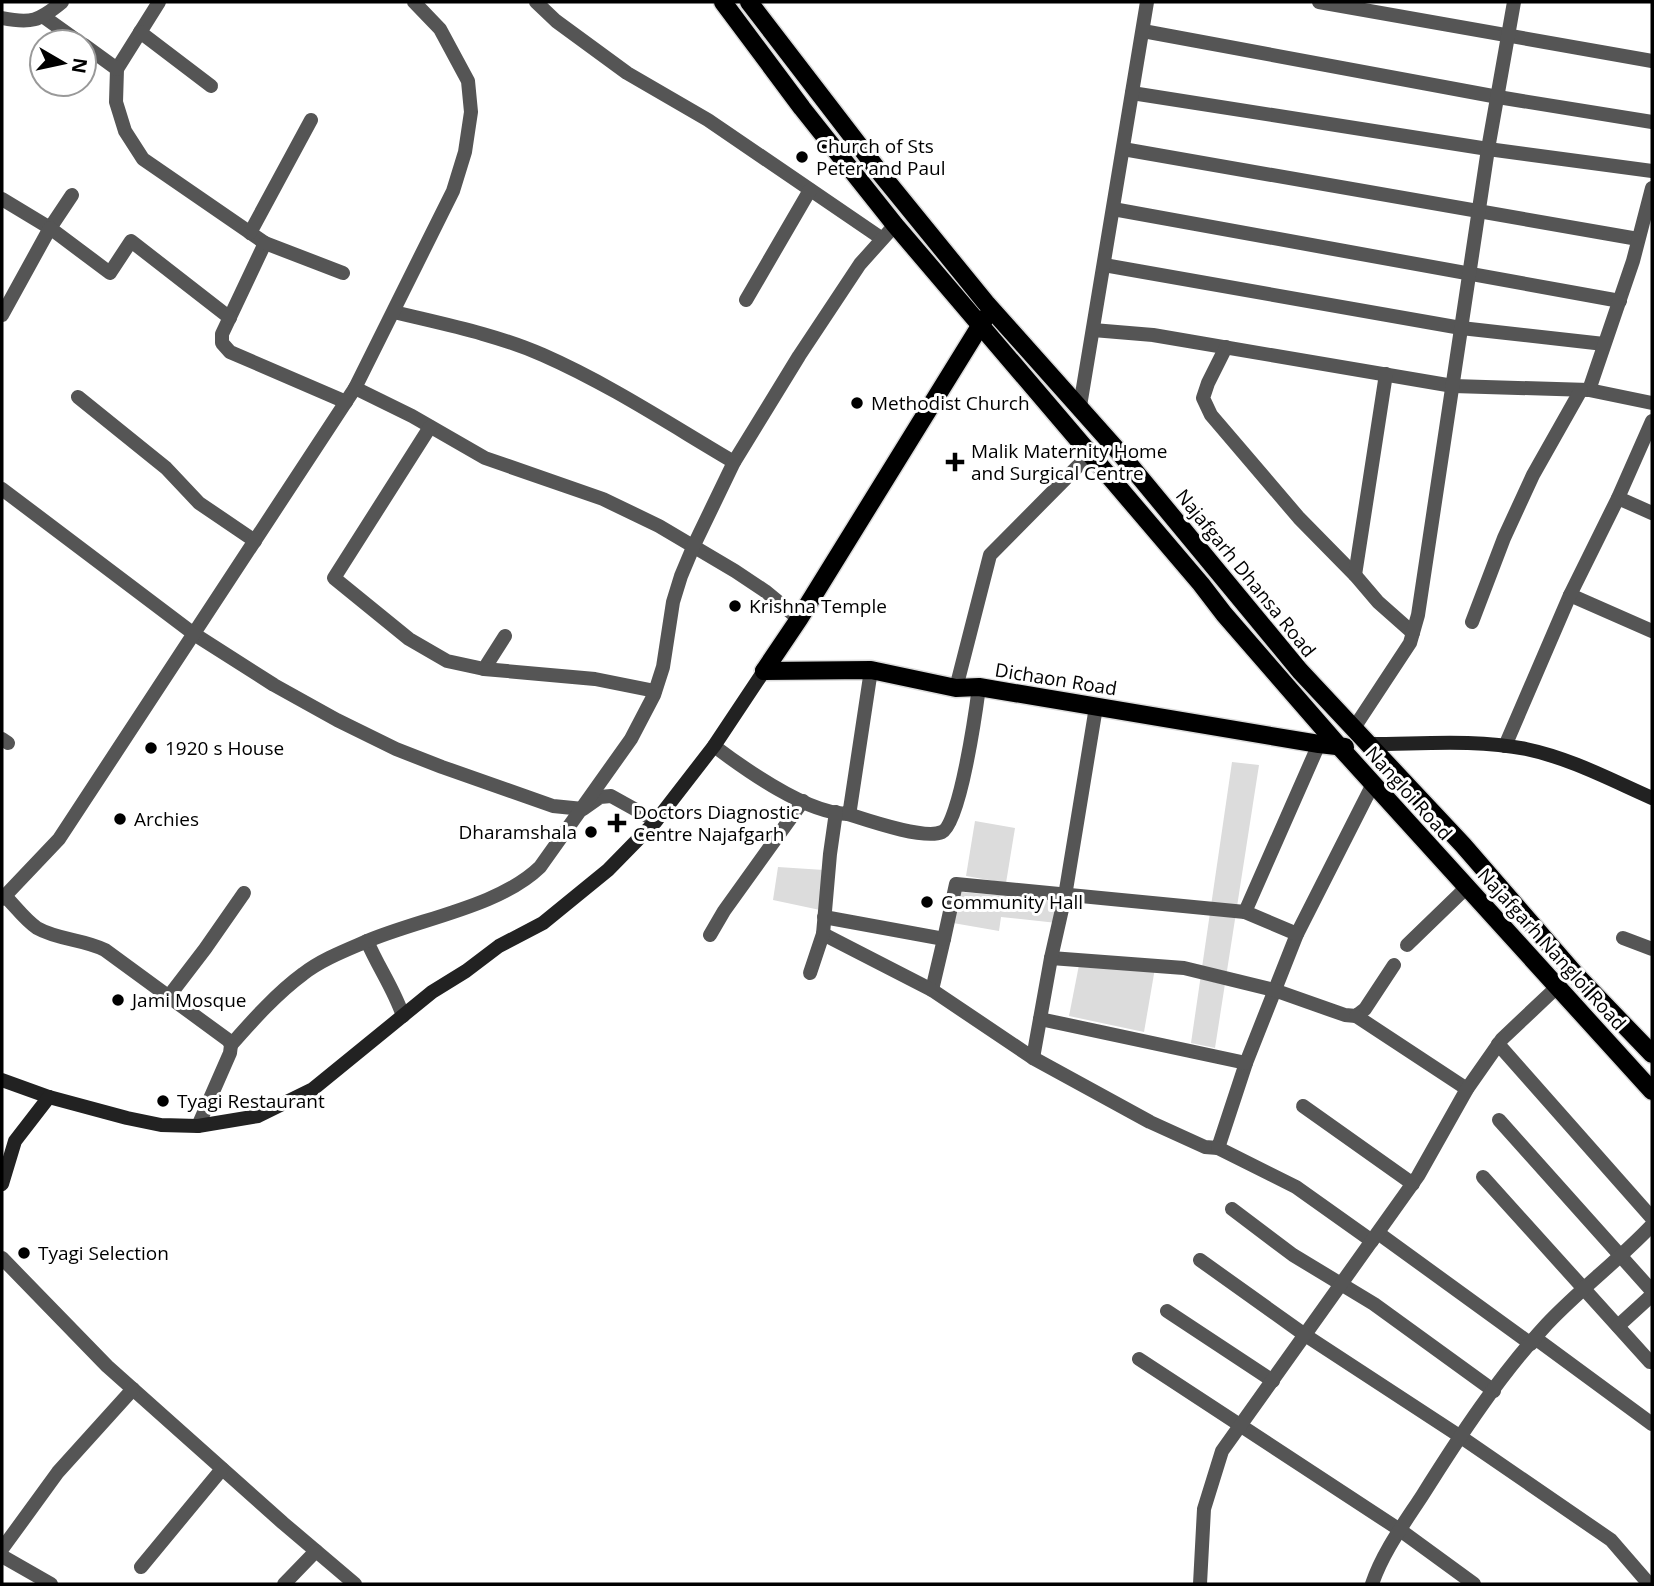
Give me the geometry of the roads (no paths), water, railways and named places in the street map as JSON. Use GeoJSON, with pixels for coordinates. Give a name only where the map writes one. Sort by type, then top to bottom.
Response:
{"type":"FeatureCollection","features":[{"type":"Feature","properties":{"kind":"main road","name":"Nangloi Road"},"geometry":{"type":"LineString","coordinates":[[723,2],[802,108],[895,225],[1340,747],[1447,867]]}},
{"type":"Feature","properties":{"kind":"main road","name":"Najafgarh Dhansa Road"},"geometry":{"type":"LineString","coordinates":[[749,2],[881,174],[992,309],[1080,406],[1300,671],[1463,845],[1575,974],[1652,1055]]}},
{"type":"Feature","properties":{"kind":"main road"},"geometry":{"type":"LineString","coordinates":[[2,1080],[49,1097],[161,1125],[198,1126],[258,1116],[313,1089],[432,992],[467,971],[499,946],[543,923],[608,870],[656,821],[714,747],[799,619],[992,309]]}},
{"type":"Feature","properties":{"kind":"main road","name":"Dichaon Road"},"geometry":{"type":"LineString","coordinates":[[764,671],[871,670],[956,688],[979,687],[1319,744],[1340,747],[1370,744]]}},
{"type":"Feature","properties":{"kind":"main road"},"geometry":{"type":"LineString","coordinates":[[1370,744],[1505,746],[1559,758],[1652,798]]}},
{"type":"Feature","properties":{"kind":"main road","name":"Najafgarh Nangloi Road"},"geometry":{"type":"LineString","coordinates":[[1447,867],[1468,886],[1556,988],[1652,1091]]}},
{"type":"Feature","properties":{"kind":"main road"},"geometry":{"type":"LineString","coordinates":[[2,1184],[15,1141],[49,1097]]}},
{"type":"Feature","properties":{"kind":"street"},"geometry":{"type":"LineString","coordinates":[[2,18],[29,22],[44,17],[62,2]]}},
{"type":"Feature","properties":{"kind":"street"},"geometry":{"type":"LineString","coordinates":[[159,2],[117,69],[116,102],[125,131],[143,159],[265,243],[343,273]]}},
{"type":"Feature","properties":{"kind":"street"},"geometry":{"type":"LineString","coordinates":[[231,1045],[228,1040],[105,950],[89,942],[58,937],[33,926],[4,898],[59,839],[355,388],[453,191],[465,152],[471,112],[468,81],[440,29],[414,2]]}},
{"type":"Feature","properties":{"kind":"street"},"geometry":{"type":"LineString","coordinates":[[536,2],[556,21],[627,73],[708,120],[881,238]]}},
{"type":"Feature","properties":{"kind":"street"},"geometry":{"type":"LineString","coordinates":[[1080,406],[1147,2]]}},
{"type":"Feature","properties":{"kind":"street"},"geometry":{"type":"LineString","coordinates":[[1319,2],[1652,61]]}},
{"type":"Feature","properties":{"kind":"street"},"geometry":{"type":"LineString","coordinates":[[1354,728],[1413,633],[1488,149],[1514,2]]}},
{"type":"Feature","properties":{"kind":"street"},"geometry":{"type":"LineString","coordinates":[[44,17],[59,28]]}},
{"type":"Feature","properties":{"kind":"street"},"geometry":{"type":"LineString","coordinates":[[1143,30],[1498,97],[1652,122]]}},
{"type":"Feature","properties":{"kind":"street"},"geometry":{"type":"LineString","coordinates":[[140,32],[211,86]]}},
{"type":"Feature","properties":{"kind":"street"},"geometry":{"type":"LineString","coordinates":[[98,56],[117,69]]}},
{"type":"Feature","properties":{"kind":"street"},"geometry":{"type":"LineString","coordinates":[[1132,93],[1652,172]]}},
{"type":"Feature","properties":{"kind":"street"},"geometry":{"type":"LineString","coordinates":[[250,233],[312,120]]}},
{"type":"Feature","properties":{"kind":"street"},"geometry":{"type":"LineString","coordinates":[[1123,149],[1639,239]]}},
{"type":"Feature","properties":{"kind":"street"},"geometry":{"type":"LineString","coordinates":[[1472,622],[1504,538],[1533,475],[1585,390],[1620,301],[1652,188]]}},
{"type":"Feature","properties":{"kind":"street"},"geometry":{"type":"LineString","coordinates":[[746,300],[810,190]]}},
{"type":"Feature","properties":{"kind":"street"},"geometry":{"type":"LineString","coordinates":[[2,315],[50,228],[72,195]]}},
{"type":"Feature","properties":{"kind":"street"},"geometry":{"type":"LineString","coordinates":[[2,199],[50,228],[110,273],[131,241],[230,318]]}},
{"type":"Feature","properties":{"kind":"street"},"geometry":{"type":"LineString","coordinates":[[1113,209],[1620,301]]}},
{"type":"Feature","properties":{"kind":"street"},"geometry":{"type":"LineString","coordinates":[[198,1126],[231,1045],[303,974],[331,957],[367,941],[486,899],[528,879],[555,848],[631,739],[655,691],[663,667],[673,602],[694,545],[734,462],[860,264],[895,225]]}},
{"type":"Feature","properties":{"kind":"street"},"geometry":{"type":"LineString","coordinates":[[265,243],[222,334],[222,343],[230,352],[346,402]]}},
{"type":"Feature","properties":{"kind":"street"},"geometry":{"type":"LineString","coordinates":[[1104,265],[1461,328],[1604,344]]}},
{"type":"Feature","properties":{"kind":"street"},"geometry":{"type":"LineString","coordinates":[[394,312],[486,334],[543,355],[613,390],[734,462]]}},
{"type":"Feature","properties":{"kind":"street"},"geometry":{"type":"LineString","coordinates":[[1093,330],[1153,335],[1453,386],[1585,390],[1652,403]]}},
{"type":"Feature","properties":{"kind":"street"},"geometry":{"type":"LineString","coordinates":[[1226,347],[1203,398],[1211,415],[1299,518],[1378,602],[1413,633]]}},
{"type":"Feature","properties":{"kind":"street"},"geometry":{"type":"LineString","coordinates":[[1355,575],[1386,374]]}},
{"type":"Feature","properties":{"kind":"street"},"geometry":{"type":"LineString","coordinates":[[355,388],[485,458],[603,499],[694,545],[765,591],[799,619]]}},
{"type":"Feature","properties":{"kind":"street"},"geometry":{"type":"LineString","coordinates":[[78,397],[166,468],[199,503],[255,541]]}},
{"type":"Feature","properties":{"kind":"street"},"geometry":{"type":"LineString","coordinates":[[1505,746],[1570,595],[1652,421]]}},
{"type":"Feature","properties":{"kind":"street"},"geometry":{"type":"LineString","coordinates":[[430,427],[334,578],[418,644],[447,661],[484,669],[595,679],[655,691]]}},
{"type":"Feature","properties":{"kind":"street"},"geometry":{"type":"LineString","coordinates":[[956,688],[990,555],[1090,454]]}},
{"type":"Feature","properties":{"kind":"street"},"geometry":{"type":"LineString","coordinates":[[2,489],[194,634],[274,685],[337,720],[396,749],[553,806],[583,808],[600,797],[611,796],[656,821]]}},
{"type":"Feature","properties":{"kind":"street"},"geometry":{"type":"LineString","coordinates":[[1618,498],[1652,513]]}},
{"type":"Feature","properties":{"kind":"street"},"geometry":{"type":"LineString","coordinates":[[1570,595],[1652,631]]}},
{"type":"Feature","properties":{"kind":"street"},"geometry":{"type":"LineString","coordinates":[[484,669],[505,636]]}},
{"type":"Feature","properties":{"kind":"street"},"geometry":{"type":"LineString","coordinates":[[810,974],[823,934],[830,854],[842,813],[852,799],[871,670]]}},
{"type":"Feature","properties":{"kind":"street"},"geometry":{"type":"LineString","coordinates":[[714,747],[787,794],[803,801],[904,830],[934,834],[948,828],[958,799],[979,687]]}},
{"type":"Feature","properties":{"kind":"street"},"geometry":{"type":"LineString","coordinates":[[1033,1058],[1065,896],[1096,707]]}},
{"type":"Feature","properties":{"kind":"street"},"geometry":{"type":"LineString","coordinates":[[1245,912],[1319,744]]}},
{"type":"Feature","properties":{"kind":"street"},"geometry":{"type":"LineString","coordinates":[[1218,1148],[1246,1063],[1297,934],[1373,784]]}},
{"type":"Feature","properties":{"kind":"street"},"geometry":{"type":"LineString","coordinates":[[709,935],[803,801]]}},
{"type":"Feature","properties":{"kind":"street"},"geometry":{"type":"LineString","coordinates":[[932,990],[956,884],[1245,912],[1297,934]]}},
{"type":"Feature","properties":{"kind":"street"},"geometry":{"type":"LineString","coordinates":[[1408,945],[1468,886]]}},
{"type":"Feature","properties":{"kind":"street"},"geometry":{"type":"LineString","coordinates":[[169,996],[244,892]]}},
{"type":"Feature","properties":{"kind":"street"},"geometry":{"type":"LineString","coordinates":[[824,917],[944,939]]}},
{"type":"Feature","properties":{"kind":"street"},"geometry":{"type":"LineString","coordinates":[[823,934],[932,990],[1033,1058],[1150,1122],[1205,1147],[1218,1148],[1296,1186],[1533,1341],[1652,1424]]}},
{"type":"Feature","properties":{"kind":"street"},"geometry":{"type":"LineString","coordinates":[[1623,938],[1652,949]]}},
{"type":"Feature","properties":{"kind":"street"},"geometry":{"type":"LineString","coordinates":[[367,941],[376,962],[397,996],[404,1016]]}},
{"type":"Feature","properties":{"kind":"street"},"geometry":{"type":"LineString","coordinates":[[1051,958],[1184,968],[1274,990],[1345,1015],[1356,1016],[1467,1089]]}},
{"type":"Feature","properties":{"kind":"street"},"geometry":{"type":"LineString","coordinates":[[1356,1016],[1365,1010],[1394,965]]}},
{"type":"Feature","properties":{"kind":"street"},"geometry":{"type":"LineString","coordinates":[[1200,1584],[1205,1509],[1222,1451],[1413,1184],[1467,1089],[1498,1044],[1556,988]]}},
{"type":"Feature","properties":{"kind":"street"},"geometry":{"type":"LineString","coordinates":[[1040,1019],[1246,1063]]}},
{"type":"Feature","properties":{"kind":"street"},"geometry":{"type":"LineString","coordinates":[[1498,1044],[1652,1218]]}},
{"type":"Feature","properties":{"kind":"street"},"geometry":{"type":"LineString","coordinates":[[1303,1106],[1413,1184]]}},
{"type":"Feature","properties":{"kind":"street"},"geometry":{"type":"LineString","coordinates":[[1499,1120],[1652,1293],[1618,1326]]}},
{"type":"Feature","properties":{"kind":"street"},"geometry":{"type":"LineString","coordinates":[[1483,1177],[1650,1362]]}},
{"type":"Feature","properties":{"kind":"street"},"geometry":{"type":"LineString","coordinates":[[1231,1209],[1293,1255],[1374,1304],[1494,1391]]}},
{"type":"Feature","properties":{"kind":"street"},"geometry":{"type":"LineString","coordinates":[[1372,1584],[1380,1561],[1494,1391],[1548,1323],[1622,1257],[1652,1225]]}},
{"type":"Feature","properties":{"kind":"street"},"geometry":{"type":"LineString","coordinates":[[2,1258],[107,1366],[355,1584]]}},
{"type":"Feature","properties":{"kind":"street"},"geometry":{"type":"LineString","coordinates":[[1200,1260],[1305,1335],[1611,1540],[1649,1584]]}},
{"type":"Feature","properties":{"kind":"street"},"geometry":{"type":"LineString","coordinates":[[1167,1311],[1273,1381]]}},
{"type":"Feature","properties":{"kind":"street"},"geometry":{"type":"LineString","coordinates":[[1139,1359],[1400,1530],[1474,1584]]}},
{"type":"Feature","properties":{"kind":"street"},"geometry":{"type":"LineString","coordinates":[[2,1549],[58,1472],[133,1390]]}},
{"type":"Feature","properties":{"kind":"street"},"geometry":{"type":"LineString","coordinates":[[141,1567],[222,1469]]}},
{"type":"Feature","properties":{"kind":"street"},"geometry":{"type":"LineString","coordinates":[[284,1584],[316,1551]]}},
{"type":"Feature","properties":{"kind":"street"},"geometry":{"type":"LineString","coordinates":[[2,1556],[48,1583]]}},
{"type":"Feature","properties":{"kind":"place","name":"Church of Sts Peter and Paul"},"geometry":{"type":"Point","coordinates":[802,157]}},
{"type":"Feature","properties":{"kind":"place","name":"Methodist Church"},"geometry":{"type":"Point","coordinates":[857,403]}},
{"type":"Feature","properties":{"kind":"place","name":"Malik Maternity Home and Surgical Centre"},"geometry":{"type":"Point","coordinates":[955,462]}},
{"type":"Feature","properties":{"kind":"place","name":"Krishna Temple"},"geometry":{"type":"Point","coordinates":[735,606]}},
{"type":"Feature","properties":{"kind":"place","name":"1920 s House"},"geometry":{"type":"Point","coordinates":[151,748]}},
{"type":"Feature","properties":{"kind":"place","name":"Archies"},"geometry":{"type":"Point","coordinates":[120,819]}},
{"type":"Feature","properties":{"kind":"place","name":"Doctors Diagnostic Centre Najafgarh"},"geometry":{"type":"Point","coordinates":[617,823]}},
{"type":"Feature","properties":{"kind":"place","name":"Dharamshala"},"geometry":{"type":"Point","coordinates":[591,832]}},
{"type":"Feature","properties":{"kind":"place","name":"Community Hall"},"geometry":{"type":"Point","coordinates":[927,902]}},
{"type":"Feature","properties":{"kind":"place","name":"Jami Mosque"},"geometry":{"type":"Point","coordinates":[118,1000]}},
{"type":"Feature","properties":{"kind":"place","name":"Tyagi Restaurant"},"geometry":{"type":"Point","coordinates":[163,1101]}},
{"type":"Feature","properties":{"kind":"place","name":"Tyagi Selection"},"geometry":{"type":"Point","coordinates":[24,1253]}}]}
